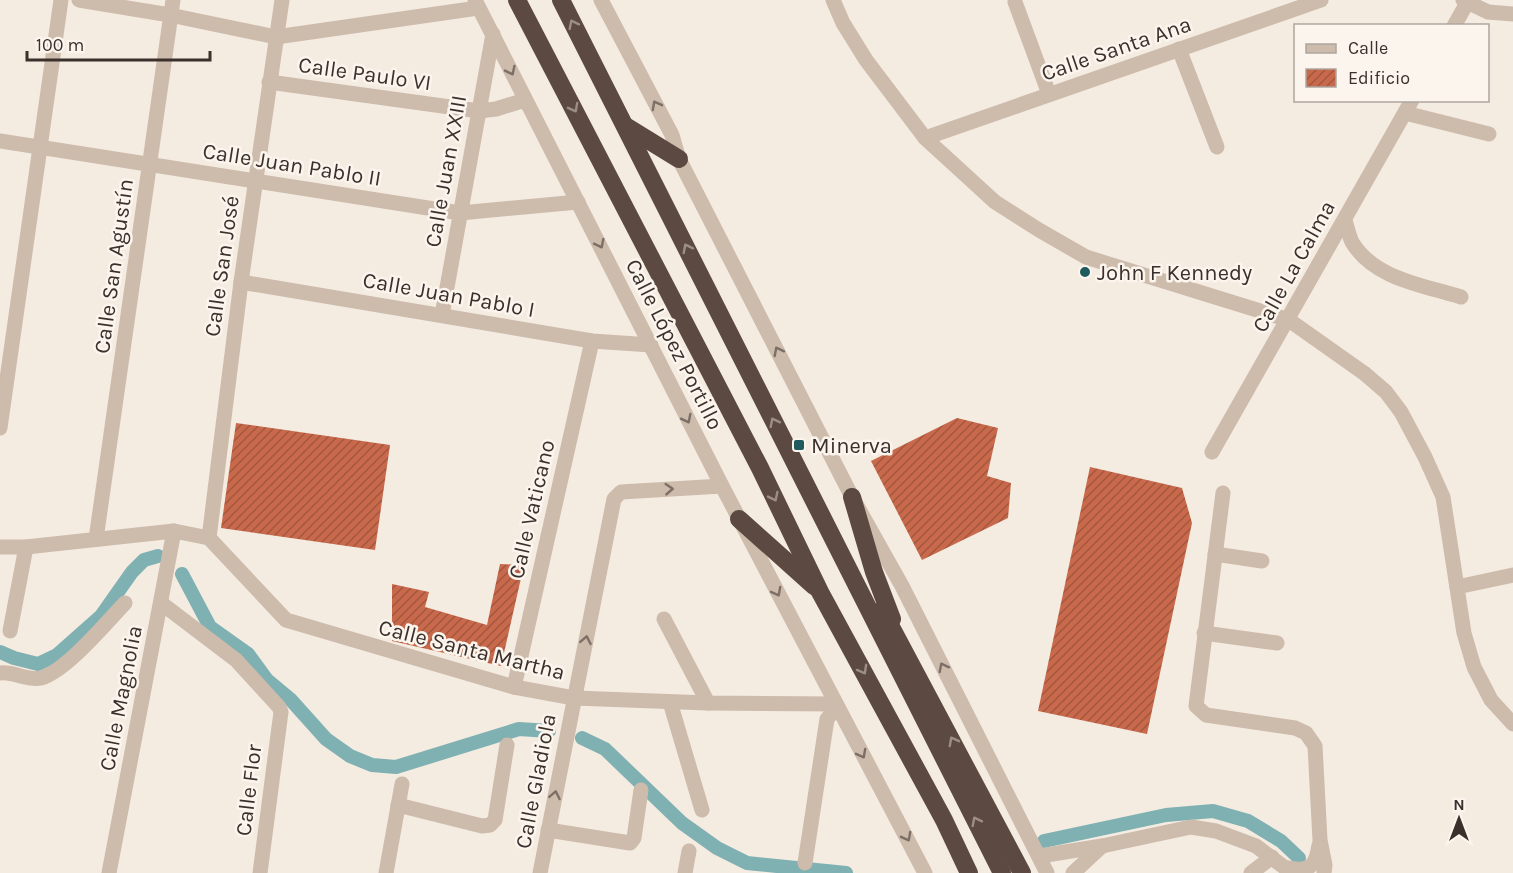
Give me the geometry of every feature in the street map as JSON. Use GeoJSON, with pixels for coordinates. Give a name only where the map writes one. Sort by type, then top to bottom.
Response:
{"type":"FeatureCollection","features":[{"type":"Feature","properties":{"kind":"highway"},"geometry":{"type":"LineString","coordinates":[[517,0],[760,468],[820,592],[944,820],[969,873]]}},
{"type":"Feature","properties":{"kind":"highway"},"geometry":{"type":"LineString","coordinates":[[561,0],[1002,873]]}},
{"type":"Feature","properties":{"kind":"highway"},"geometry":{"type":"LineString","coordinates":[[626,126],[679,159]]}},
{"type":"Feature","properties":{"kind":"highway"},"geometry":{"type":"LineString","coordinates":[[800,473],[821,495],[1022,873]]}},
{"type":"Feature","properties":{"kind":"highway"},"geometry":{"type":"LineString","coordinates":[[852,497],[874,572],[900,641]]}},
{"type":"Feature","properties":{"kind":"highway"},"geometry":{"type":"LineString","coordinates":[[739,519],[820,592]]}},
{"type":"Feature","properties":{"kind":"street"},"geometry":{"type":"LineString","coordinates":[[0,428],[61,0]]}},
{"type":"Feature","properties":{"kind":"street"},"geometry":{"type":"LineString","coordinates":[[79,0],[171,8],[276,37],[477,4]]}},
{"type":"Feature","properties":{"kind":"street","name":"Calle San José"},"geometry":{"type":"LineString","coordinates":[[209,538],[241,282],[282,0]]}},
{"type":"Feature","properties":{"kind":"street"},"geometry":{"type":"LineString","coordinates":[[601,0],[672,135],[679,159],[852,497],[902,586],[1047,873]]}},
{"type":"Feature","properties":{"kind":"street"},"geometry":{"type":"LineString","coordinates":[[833,0],[843,23],[866,60],[925,138],[995,202],[1038,231],[1086,257],[1289,320],[1364,373],[1386,392],[1401,412],[1443,497],[1464,633],[1474,667],[1491,700],[1513,724]]}},
{"type":"Feature","properties":{"kind":"street","name":"Calle Santa Ana"},"geometry":{"type":"LineString","coordinates":[[925,138],[1321,0]]}},
{"type":"Feature","properties":{"kind":"street"},"geometry":{"type":"LineString","coordinates":[[1015,2],[1049,94]]}},
{"type":"Feature","properties":{"kind":"street"},"geometry":{"type":"LineString","coordinates":[[1455,24],[1465,2],[1488,12],[1513,14]]}},
{"type":"Feature","properties":{"kind":"street","name":"Calle López Portillo"},"geometry":{"type":"LineString","coordinates":[[477,4],[739,519],[925,873]]}},
{"type":"Feature","properties":{"kind":"street","name":"Calle San Agustín"},"geometry":{"type":"LineString","coordinates":[[96,539],[171,8]]}},
{"type":"Feature","properties":{"kind":"street","name":"Calle Juan XXIII"},"geometry":{"type":"LineString","coordinates":[[442,315],[493,34]]}},
{"type":"Feature","properties":{"kind":"street"},"geometry":{"type":"LineString","coordinates":[[1179,49],[1217,147]]}},
{"type":"Feature","properties":{"kind":"street","name":"Calle Paulo VI"},"geometry":{"type":"LineString","coordinates":[[269,82],[479,111],[496,110],[525,100]]}},
{"type":"Feature","properties":{"kind":"street"},"geometry":{"type":"LineString","coordinates":[[1408,107],[1489,134]]}},
{"type":"Feature","properties":{"kind":"street","name":"Calle La Calma"},"geometry":{"type":"LineString","coordinates":[[1212,452],[1408,107]]}},
{"type":"Feature","properties":{"kind":"street","name":"Calle Juan Pablo II"},"geometry":{"type":"LineString","coordinates":[[0,141],[460,213],[578,202]]}},
{"type":"Feature","properties":{"kind":"street"},"geometry":{"type":"LineString","coordinates":[[1345,220],[1352,241],[1368,262],[1387,274],[1461,297]]}},
{"type":"Feature","properties":{"kind":"street","name":"Calle Juan Pablo I"},"geometry":{"type":"LineString","coordinates":[[241,282],[592,341],[651,345]]}},
{"type":"Feature","properties":{"kind":"street","name":"Calle Vaticano"},"geometry":{"type":"LineString","coordinates":[[514,687],[592,341]]}},
{"type":"Feature","properties":{"kind":"street","name":"Calle Gladiola"},"geometry":{"type":"LineString","coordinates":[[540,873],[616,495],[621,492],[722,486]]}},
{"type":"Feature","properties":{"kind":"street"},"geometry":{"type":"LineString","coordinates":[[1223,493],[1196,701],[1198,710],[1206,716],[1300,730],[1310,737],[1315,752],[1324,873]]}},
{"type":"Feature","properties":{"kind":"street"},"geometry":{"type":"LineString","coordinates":[[0,547],[26,547],[174,531],[209,538]]}},
{"type":"Feature","properties":{"kind":"street","name":"Calle Magnolia"},"geometry":{"type":"LineString","coordinates":[[109,873],[174,531]]}},
{"type":"Feature","properties":{"kind":"street","name":"Calle Santa Martha"},"geometry":{"type":"LineString","coordinates":[[209,538],[286,621],[514,687],[574,698],[837,705]]}},
{"type":"Feature","properties":{"kind":"street"},"geometry":{"type":"LineString","coordinates":[[9,631],[26,547]]}},
{"type":"Feature","properties":{"kind":"street"},"geometry":{"type":"LineString","coordinates":[[1215,554],[1262,561]]}},
{"type":"Feature","properties":{"kind":"street"},"geometry":{"type":"LineString","coordinates":[[1457,587],[1513,575]]}},
{"type":"Feature","properties":{"kind":"street"},"geometry":{"type":"LineString","coordinates":[[0,673],[42,678],[61,668],[125,603]]}},
{"type":"Feature","properties":{"kind":"street","name":"Calle Flor"},"geometry":{"type":"LineString","coordinates":[[161,603],[241,666],[276,703],[281,712],[260,873]]}},
{"type":"Feature","properties":{"kind":"street"},"geometry":{"type":"LineString","coordinates":[[664,619],[708,703]]}},
{"type":"Feature","properties":{"kind":"street"},"geometry":{"type":"LineString","coordinates":[[1204,633],[1276,642]]}},
{"type":"Feature","properties":{"kind":"street"},"geometry":{"type":"LineString","coordinates":[[670,702],[702,810]]}},
{"type":"Feature","properties":{"kind":"street"},"geometry":{"type":"LineString","coordinates":[[806,863],[827,719],[837,705]]}},
{"type":"Feature","properties":{"kind":"street"},"geometry":{"type":"LineString","coordinates":[[398,805],[482,826],[490,825],[495,820],[507,745]]}},
{"type":"Feature","properties":{"kind":"street"},"geometry":{"type":"LineString","coordinates":[[386,873],[402,784]]}},
{"type":"Feature","properties":{"kind":"street"},"geometry":{"type":"LineString","coordinates":[[548,830],[632,843],[642,790]]}},
{"type":"Feature","properties":{"kind":"street"},"geometry":{"type":"LineString","coordinates":[[1040,856],[1102,846],[1191,827],[1227,834],[1256,846],[1290,871],[1312,866],[1318,855],[1320,840]]}},
{"type":"Feature","properties":{"kind":"street"},"geometry":{"type":"LineString","coordinates":[[1072,873],[1102,846]]}},
{"type":"Feature","properties":{"kind":"street"},"geometry":{"type":"LineString","coordinates":[[685,873],[689,851]]}},
{"type":"Feature","properties":{"kind":"street"},"geometry":{"type":"LineString","coordinates":[[1251,873],[1272,857]]}},
{"type":"Feature","properties":{"kind":"building"},"geometry":{"type":"Polygon","coordinates":[[[957,418],[998,428],[987,476],[1011,483],[1008,518],[922,560],[871,461],[957,418]]]}},
{"type":"Feature","properties":{"kind":"building"},"geometry":{"type":"Polygon","coordinates":[[[236,423],[390,445],[375,550],[221,528],[236,423]]]}},
{"type":"Feature","properties":{"kind":"building"},"geometry":{"type":"Polygon","coordinates":[[[1090,467],[1182,488],[1192,523],[1147,734],[1038,711],[1090,467]]]}},
{"type":"Feature","properties":{"kind":"building"},"geometry":{"type":"Polygon","coordinates":[[[500,564],[524,565],[501,666],[392,641],[392,584],[429,592],[425,607],[487,625],[500,564]]]}},
{"type":"Feature","properties":{"kind":"waterway"},"geometry":{"type":"LineString","coordinates":[[0,652],[38,664],[57,655],[101,616],[132,572],[144,560],[158,556]]}},
{"type":"Feature","properties":{"kind":"waterway"},"geometry":{"type":"LineString","coordinates":[[182,574],[210,627],[248,654],[267,680],[291,700],[326,739],[350,756],[372,765],[396,767],[519,729],[549,731]]}},
{"type":"Feature","properties":{"kind":"waterway"},"geometry":{"type":"LineString","coordinates":[[582,738],[605,749],[682,823],[717,848],[747,863],[846,873]]}},
{"type":"Feature","properties":{"kind":"waterway"},"geometry":{"type":"LineString","coordinates":[[1044,841],[1166,815],[1213,811],[1248,821],[1281,841],[1299,858]]}},
{"type":"Feature","properties":{"kind":"place","name":"John F Kennedy"},"geometry":{"type":"Point","coordinates":[1085,272]}},
{"type":"Feature","properties":{"kind":"place","name":"Minerva"},"geometry":{"type":"Point","coordinates":[799,445]}}]}
